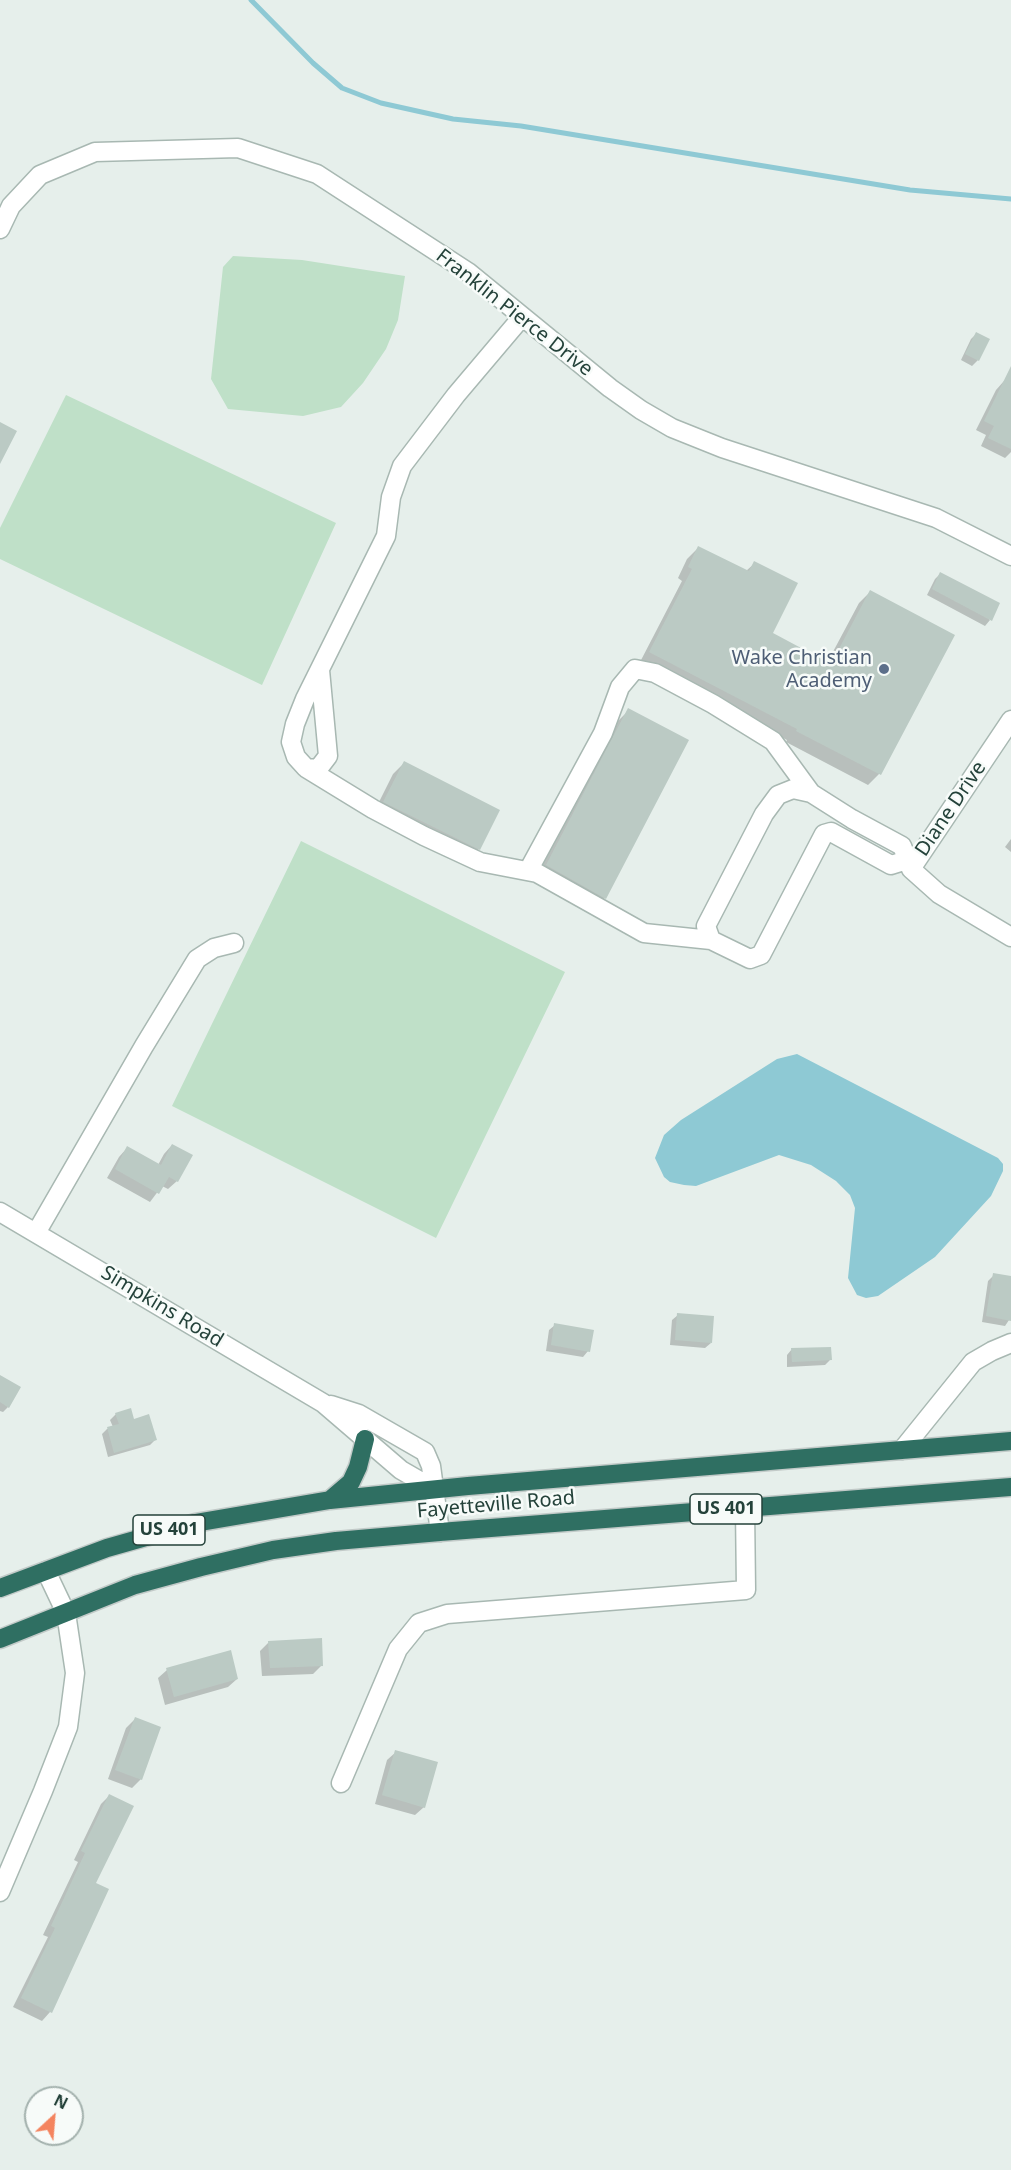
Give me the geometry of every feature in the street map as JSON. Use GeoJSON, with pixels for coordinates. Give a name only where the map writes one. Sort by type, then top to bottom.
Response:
{"type":"FeatureCollection","features":[{"type":"Feature","properties":{"kind":"highway"},"geometry":{"type":"LineString","coordinates":[[330,1500],[351,1482],[358,1467],[365,1439]]}},
{"type":"Feature","properties":{"kind":"highway","name":"Fayetteville Road"},"geometry":{"type":"LineString","coordinates":[[0,1588],[107,1548],[195,1523],[330,1500],[434,1489],[1011,1441]]}},
{"type":"Feature","properties":{"kind":"highway","name":"Fayetteville Road"},"geometry":{"type":"LineString","coordinates":[[0,1639],[135,1585],[273,1550],[336,1541],[440,1532],[1011,1487]]}},
{"type":"Feature","properties":{"kind":"street","name":"Franklin Pierce Drive"},"geometry":{"type":"LineString","coordinates":[[0,228],[11,206],[40,175],[94,152],[238,148],[317,174],[468,272],[610,388],[672,428],[722,448],[936,518],[1011,556]]}},
{"type":"Feature","properties":{"kind":"street"},"geometry":{"type":"LineString","coordinates":[[522,317],[456,395],[402,466],[391,497],[386,536],[295,724],[291,742],[296,757],[306,768],[373,809],[480,862],[537,873],[644,933],[711,940],[750,959],[761,955],[824,834],[831,832],[891,865],[909,864]]}},
{"type":"Feature","properties":{"kind":"street"},"geometry":{"type":"LineString","coordinates":[[528,871],[603,733],[620,687],[634,669],[655,673],[713,704],[772,741],[811,793]]}},
{"type":"Feature","properties":{"kind":"street"},"geometry":{"type":"LineString","coordinates":[[306,768],[318,769],[328,756],[320,670]]}},
{"type":"Feature","properties":{"kind":"street","name":"Diane Drive"},"geometry":{"type":"LineString","coordinates":[[909,864],[1011,720]]}},
{"type":"Feature","properties":{"kind":"street"},"geometry":{"type":"LineString","coordinates":[[711,940],[706,926],[764,814],[778,795],[793,789],[811,793],[852,819],[902,846],[909,864],[939,894],[1011,937]]}},
{"type":"Feature","properties":{"kind":"street"},"geometry":{"type":"LineString","coordinates":[[36,1233],[197,959],[214,948],[234,943]]}},
{"type":"Feature","properties":{"kind":"street","name":"Simpkins Road"},"geometry":{"type":"LineString","coordinates":[[0,1212],[323,1403],[401,1470],[434,1489]]}},
{"type":"Feature","properties":{"kind":"street"},"geometry":{"type":"LineString","coordinates":[[902,1450],[973,1362],[1011,1343]]}},
{"type":"Feature","properties":{"kind":"street","name":"Simpkins Road"},"geometry":{"type":"LineString","coordinates":[[323,1403],[359,1414],[425,1452],[431,1466],[440,1532]]}},
{"type":"Feature","properties":{"kind":"street"},"geometry":{"type":"LineString","coordinates":[[341,1783],[398,1649],[419,1623],[447,1614],[747,1590],[745,1508]]}},
{"type":"Feature","properties":{"kind":"street"},"geometry":{"type":"LineString","coordinates":[[0,1892],[68,1727],[75,1672],[66,1613],[46,1571]]}},
{"type":"Feature","properties":{"kind":"green space"},"geometry":{"type":"Polygon","coordinates":[[[233,256],[302,260],[405,276],[398,320],[386,349],[363,383],[341,407],[303,416],[228,409],[211,379],[223,267],[233,256]]]}},
{"type":"Feature","properties":{"kind":"green space"},"geometry":{"type":"Polygon","coordinates":[[[66,395],[336,523],[262,685],[0,559],[0,528],[66,395]]]}},
{"type":"Feature","properties":{"kind":"green space"},"geometry":{"type":"Polygon","coordinates":[[[301,841],[565,972],[436,1238],[172,1106],[301,841]]]}},
{"type":"Feature","properties":{"kind":"water"},"geometry":{"type":"Polygon","coordinates":[[[797,1054],[998,1158],[1003,1164],[1003,1171],[991,1196],[935,1257],[878,1296],[866,1298],[857,1295],[848,1278],[855,1208],[850,1195],[836,1181],[811,1165],[779,1155],[696,1186],[670,1182],[664,1177],[655,1158],[664,1135],[681,1120],[777,1059],[797,1054]]]}},
{"type":"Feature","properties":{"kind":"building"},"geometry":{"type":"Polygon","coordinates":[[[976,332],[990,339],[979,361],[965,354],[976,332]]]}},
{"type":"Feature","properties":{"kind":"building"},"geometry":{"type":"Polygon","coordinates":[[[1011,366],[1011,449],[988,438],[994,426],[984,421],[1011,366]]]}},
{"type":"Feature","properties":{"kind":"building"},"geometry":{"type":"Polygon","coordinates":[[[0,422],[17,431],[0,464],[0,422]]]}},
{"type":"Feature","properties":{"kind":"building"},"geometry":{"type":"Polygon","coordinates":[[[698,546],[749,571],[754,561],[798,583],[773,633],[831,664],[870,590],[955,635],[881,775],[649,652],[692,569],[688,567],[698,546]]]}},
{"type":"Feature","properties":{"kind":"building"},"geometry":{"type":"Polygon","coordinates":[[[940,572],[1000,603],[992,621],[932,589],[940,572]]]}},
{"type":"Feature","properties":{"kind":"building"},"geometry":{"type":"Polygon","coordinates":[[[628,708],[689,740],[606,899],[546,865],[628,708]]]}},
{"type":"Feature","properties":{"kind":"building"},"geometry":{"type":"Polygon","coordinates":[[[404,761],[500,810],[480,850],[383,802],[404,761]]]}},
{"type":"Feature","properties":{"kind":"building"},"geometry":{"type":"Polygon","coordinates":[[[172,1144],[193,1155],[178,1182],[169,1177],[159,1194],[115,1169],[127,1146],[161,1165],[172,1144]]]}},
{"type":"Feature","properties":{"kind":"building"},"geometry":{"type":"Polygon","coordinates":[[[993,1273],[1011,1276],[1011,1321],[986,1316],[993,1273]]]}},
{"type":"Feature","properties":{"kind":"building"},"geometry":{"type":"Polygon","coordinates":[[[677,1313],[714,1316],[712,1343],[675,1340],[677,1313]]]}},
{"type":"Feature","properties":{"kind":"building"},"geometry":{"type":"Polygon","coordinates":[[[554,1323],[594,1330],[590,1352],[551,1345],[554,1323]]]}},
{"type":"Feature","properties":{"kind":"building"},"geometry":{"type":"Polygon","coordinates":[[[831,1347],[832,1360],[792,1362],[791,1348],[831,1347]]]}},
{"type":"Feature","properties":{"kind":"building"},"geometry":{"type":"Polygon","coordinates":[[[0,1375],[21,1387],[9,1408],[0,1402],[0,1375]]]}},
{"type":"Feature","properties":{"kind":"building"},"geometry":{"type":"Polygon","coordinates":[[[131,1408],[134,1419],[149,1414],[157,1440],[114,1453],[107,1427],[119,1424],[115,1413],[131,1408]]]}},
{"type":"Feature","properties":{"kind":"building"},"geometry":{"type":"Polygon","coordinates":[[[322,1638],[323,1666],[270,1668],[268,1641],[322,1638]]]}},
{"type":"Feature","properties":{"kind":"building"},"geometry":{"type":"Polygon","coordinates":[[[231,1650],[238,1679],[174,1697],[166,1668],[231,1650]]]}},
{"type":"Feature","properties":{"kind":"building"},"geometry":{"type":"Polygon","coordinates":[[[135,1717],[161,1727],[142,1780],[115,1770],[135,1717]]]}},
{"type":"Feature","properties":{"kind":"building"},"geometry":{"type":"Polygon","coordinates":[[[395,1750],[438,1762],[425,1808],[382,1795],[395,1750]]]}},
{"type":"Feature","properties":{"kind":"building"},"geometry":{"type":"Polygon","coordinates":[[[109,1794],[134,1806],[96,1883],[109,1889],[52,2013],[21,1998],[55,1928],[51,1926],[85,1853],[81,1851],[109,1794]]]}},
{"type":"Feature","properties":{"kind":"waterway"},"geometry":{"type":"LineString","coordinates":[[251,0],[313,63],[342,88],[381,103],[453,119],[521,126],[910,190],[1011,199]]}},
{"type":"Feature","properties":{"kind":"place","name":"Wake Christian Academy"},"geometry":{"type":"Point","coordinates":[884,669]}}]}
